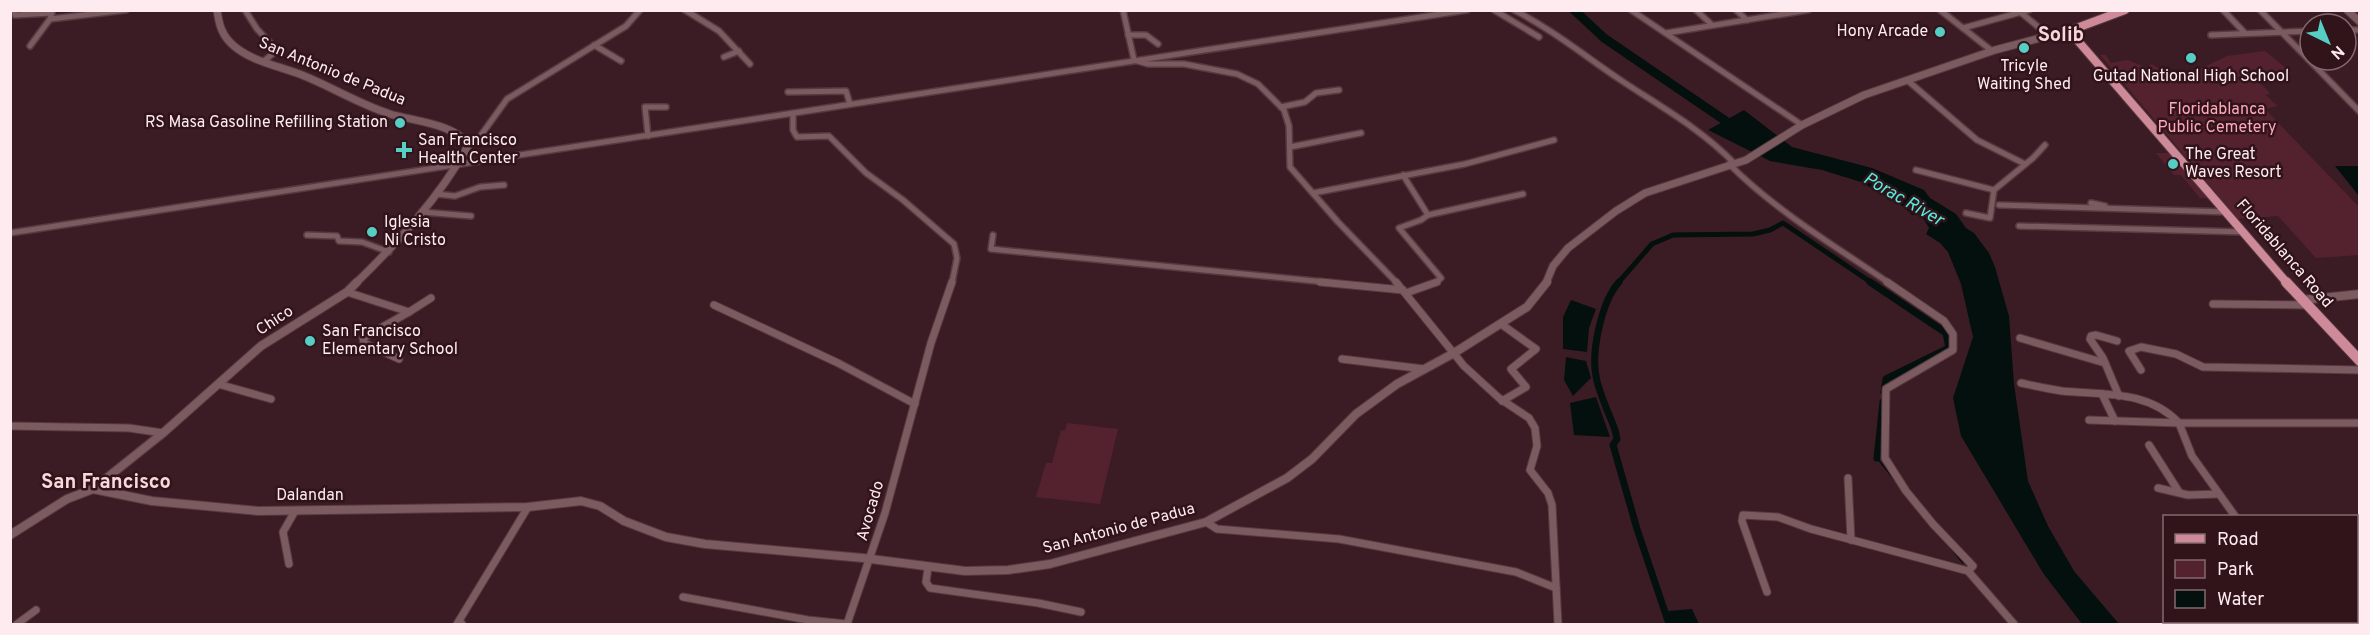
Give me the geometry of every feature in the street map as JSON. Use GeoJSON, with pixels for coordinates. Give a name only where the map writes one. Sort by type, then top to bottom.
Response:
{"type":"FeatureCollection","features":[{"type":"Feature","properties":{"kind":"main road"},"geometry":{"type":"LineString","coordinates":[[2074,29],[2111,12],[2125,10]]}},
{"type":"Feature","properties":{"kind":"main road","name":"Floridablanca Road"},"geometry":{"type":"LineString","coordinates":[[2074,29],[2072,34],[2074,39],[2305,303],[2360,361]]}},
{"type":"Feature","properties":{"kind":"street"},"geometry":{"type":"LineString","coordinates":[[14,10],[15,15],[126,10]]}},
{"type":"Feature","properties":{"kind":"street","name":"San Antonio de Padua"},"geometry":{"type":"LineString","coordinates":[[217,10],[217,20],[227,38],[236,47],[263,62],[298,74],[374,109],[453,131],[465,138],[468,146]]}},
{"type":"Feature","properties":{"kind":"street"},"geometry":{"type":"LineString","coordinates":[[245,10],[257,28],[277,50],[263,62]]}},
{"type":"Feature","properties":{"kind":"street"},"geometry":{"type":"LineString","coordinates":[[458,164],[468,146],[481,136],[507,99],[626,26],[640,10]]}},
{"type":"Feature","properties":{"kind":"street"},"geometry":{"type":"LineString","coordinates":[[685,10],[719,31],[750,64]]}},
{"type":"Feature","properties":{"kind":"street"},"geometry":{"type":"LineString","coordinates":[[1123,10],[1134,60]]}},
{"type":"Feature","properties":{"kind":"street"},"geometry":{"type":"LineString","coordinates":[[10,233],[793,114],[1426,13],[1467,10]]}},
{"type":"Feature","properties":{"kind":"street"},"geometry":{"type":"LineString","coordinates":[[1494,10],[1539,37]]}},
{"type":"Feature","properties":{"kind":"street"},"geometry":{"type":"LineString","coordinates":[[1514,10],[1557,34],[1607,71],[1671,112],[1721,149],[1747,182],[1944,321],[1953,334],[1953,350],[1886,389],[1884,448],[1885,458],[1906,491],[1933,524],[1968,558],[1973,566],[1968,571]]}},
{"type":"Feature","properties":{"kind":"street"},"geometry":{"type":"LineString","coordinates":[[1630,10],[1802,124]]}},
{"type":"Feature","properties":{"kind":"street"},"geometry":{"type":"LineString","coordinates":[[1696,10],[1711,24]]}},
{"type":"Feature","properties":{"kind":"street"},"geometry":{"type":"LineString","coordinates":[[1736,10],[1747,20]]}},
{"type":"Feature","properties":{"kind":"street"},"geometry":{"type":"LineString","coordinates":[[1666,33],[1808,10]]}},
{"type":"Feature","properties":{"kind":"street"},"geometry":{"type":"LineString","coordinates":[[1940,10],[1992,51]]}},
{"type":"Feature","properties":{"kind":"street"},"geometry":{"type":"LineString","coordinates":[[1963,28],[2028,10]]}},
{"type":"Feature","properties":{"kind":"street"},"geometry":{"type":"LineString","coordinates":[[2223,10],[2244,32]]}},
{"type":"Feature","properties":{"kind":"street"},"geometry":{"type":"LineString","coordinates":[[2260,10],[2360,112]]}},
{"type":"Feature","properties":{"kind":"street"},"geometry":{"type":"LineString","coordinates":[[2347,10],[2360,22]]}},
{"type":"Feature","properties":{"kind":"street"},"geometry":{"type":"LineString","coordinates":[[2020,12],[2048,35]]}},
{"type":"Feature","properties":{"kind":"street"},"geometry":{"type":"LineString","coordinates":[[30,46],[52,14]]}},
{"type":"Feature","properties":{"kind":"street","name":"San Antonio de Padua"},"geometry":{"type":"LineString","coordinates":[[528,507],[581,501],[600,506],[624,521],[666,537],[752,550],[872,559],[965,571],[1008,570],[1050,564],[1206,522],[1287,478],[1312,459],[1356,414],[1397,384],[1454,353],[1527,307],[1545,287],[1553,266],[1568,248],[1645,192],[1749,158],[1802,124],[1855,99],[1992,51],[2074,29]]}},
{"type":"Feature","properties":{"kind":"street"},"geometry":{"type":"LineString","coordinates":[[2211,35],[2298,31]]}},
{"type":"Feature","properties":{"kind":"street"},"geometry":{"type":"LineString","coordinates":[[1128,35],[1146,35],[1158,44]]}},
{"type":"Feature","properties":{"kind":"street"},"geometry":{"type":"LineString","coordinates":[[594,45],[621,61]]}},
{"type":"Feature","properties":{"kind":"street"},"geometry":{"type":"LineString","coordinates":[[724,57],[739,51]]}},
{"type":"Feature","properties":{"kind":"street"},"geometry":{"type":"LineString","coordinates":[[1134,60],[1149,64],[1184,64],[1237,74],[1258,84],[1281,107],[1289,126],[1290,166],[1404,291],[1478,381],[1502,401],[1529,418],[1535,428],[1537,446],[1530,470],[1548,493],[1552,505],[1558,624]]}},
{"type":"Feature","properties":{"kind":"street"},"geometry":{"type":"LineString","coordinates":[[1907,80],[1934,100],[1978,140],[2025,164]]}},
{"type":"Feature","properties":{"kind":"street"},"geometry":{"type":"LineString","coordinates":[[1281,107],[1305,102],[1316,93],[1340,90]]}},
{"type":"Feature","properties":{"kind":"street"},"geometry":{"type":"LineString","coordinates":[[788,92],[846,91],[850,104]]}},
{"type":"Feature","properties":{"kind":"street"},"geometry":{"type":"LineString","coordinates":[[648,136],[645,107],[666,106]]}},
{"type":"Feature","properties":{"kind":"street","name":"Avocado"},"geometry":{"type":"LineString","coordinates":[[793,114],[793,130],[796,137],[828,136],[866,173],[903,200],[957,248],[951,288],[936,326],[872,559],[847,624]]}},
{"type":"Feature","properties":{"kind":"street"},"geometry":{"type":"LineString","coordinates":[[1290,147],[1361,133]]}},
{"type":"Feature","properties":{"kind":"street"},"geometry":{"type":"LineString","coordinates":[[1313,193],[1517,152],[1554,140]]}},
{"type":"Feature","properties":{"kind":"street"},"geometry":{"type":"LineString","coordinates":[[1966,213],[1990,218],[1994,190],[2044,146]]}},
{"type":"Feature","properties":{"kind":"street","name":"Chico"},"geometry":{"type":"LineString","coordinates":[[93,489],[163,433],[261,346],[348,292],[389,252],[458,164]]}},
{"type":"Feature","properties":{"kind":"street"},"geometry":{"type":"LineString","coordinates":[[1916,170],[1994,190]]}},
{"type":"Feature","properties":{"kind":"street"},"geometry":{"type":"LineString","coordinates":[[1403,175],[1428,215]]}},
{"type":"Feature","properties":{"kind":"street"},"geometry":{"type":"LineString","coordinates":[[436,194],[455,196],[480,187],[504,185]]}},
{"type":"Feature","properties":{"kind":"street"},"geometry":{"type":"LineString","coordinates":[[993,234],[991,249],[1404,291],[1436,282],[1441,278],[1399,228],[1402,225],[1423,220],[1428,215],[1523,194]]}},
{"type":"Feature","properties":{"kind":"street"},"geometry":{"type":"LineString","coordinates":[[2091,203],[2102,206],[2226,210]]}},
{"type":"Feature","properties":{"kind":"street"},"geometry":{"type":"LineString","coordinates":[[1999,205],[2226,210]]}},
{"type":"Feature","properties":{"kind":"street"},"geometry":{"type":"LineString","coordinates":[[422,212],[471,216]]}},
{"type":"Feature","properties":{"kind":"street"},"geometry":{"type":"LineString","coordinates":[[2019,226],[2244,232]]}},
{"type":"Feature","properties":{"kind":"street"},"geometry":{"type":"LineString","coordinates":[[307,235],[337,236],[339,241],[362,242],[389,252]]}},
{"type":"Feature","properties":{"kind":"street"},"geometry":{"type":"LineString","coordinates":[[348,292],[409,312]]}},
{"type":"Feature","properties":{"kind":"street"},"geometry":{"type":"LineString","coordinates":[[2213,304],[2305,303],[2360,294]]}},
{"type":"Feature","properties":{"kind":"street"},"geometry":{"type":"LineString","coordinates":[[399,359],[364,344],[363,338],[431,298]]}},
{"type":"Feature","properties":{"kind":"street"},"geometry":{"type":"LineString","coordinates":[[714,305],[838,363],[915,404]]}},
{"type":"Feature","properties":{"kind":"street"},"geometry":{"type":"LineString","coordinates":[[1501,324],[1536,350],[1511,369],[1526,387],[1502,401]]}},
{"type":"Feature","properties":{"kind":"street"},"geometry":{"type":"LineString","coordinates":[[2117,342],[2096,335],[2091,336],[2090,339],[2105,363],[2119,396]]}},
{"type":"Feature","properties":{"kind":"street"},"geometry":{"type":"LineString","coordinates":[[2020,338],[2105,363]]}},
{"type":"Feature","properties":{"kind":"street"},"geometry":{"type":"LineString","coordinates":[[2141,370],[2129,351],[2141,347],[2176,354],[2204,367],[2360,370]]}},
{"type":"Feature","properties":{"kind":"street"},"geometry":{"type":"LineString","coordinates":[[1342,359],[1424,369]]}},
{"type":"Feature","properties":{"kind":"street"},"geometry":{"type":"LineString","coordinates":[[2020,383],[2064,391],[2146,400],[2168,411],[2179,423],[2192,456],[2234,515]]}},
{"type":"Feature","properties":{"kind":"street"},"geometry":{"type":"LineString","coordinates":[[218,384],[271,399]]}},
{"type":"Feature","properties":{"kind":"street"},"geometry":{"type":"LineString","coordinates":[[2102,394],[2115,421]]}},
{"type":"Feature","properties":{"kind":"street"},"geometry":{"type":"LineString","coordinates":[[2089,420],[2179,423],[2360,423]]}},
{"type":"Feature","properties":{"kind":"street"},"geometry":{"type":"LineString","coordinates":[[10,426],[129,428],[163,433]]}},
{"type":"Feature","properties":{"kind":"street"},"geometry":{"type":"LineString","coordinates":[[2149,445],[2179,492]]}},
{"type":"Feature","properties":{"kind":"street"},"geometry":{"type":"LineString","coordinates":[[1848,478],[1851,540]]}},
{"type":"Feature","properties":{"kind":"street"},"geometry":{"type":"LineString","coordinates":[[2158,488],[2196,495],[2219,494]]}},
{"type":"Feature","properties":{"kind":"street"},"geometry":{"type":"LineString","coordinates":[[10,535],[67,499],[93,489]]}},
{"type":"Feature","properties":{"kind":"street","name":"Dalandan"},"geometry":{"type":"LineString","coordinates":[[93,489],[182,505],[228,510],[295,512],[528,507]]}},
{"type":"Feature","properties":{"kind":"street"},"geometry":{"type":"LineString","coordinates":[[462,624],[457,624],[528,507]]}},
{"type":"Feature","properties":{"kind":"street"},"geometry":{"type":"LineString","coordinates":[[289,564],[283,532],[295,512]]}},
{"type":"Feature","properties":{"kind":"street"},"geometry":{"type":"LineString","coordinates":[[1767,592],[1742,521],[1743,515],[1754,513],[1798,522],[1811,529],[1968,571],[2014,624]]}},
{"type":"Feature","properties":{"kind":"street"},"geometry":{"type":"LineString","coordinates":[[1206,522],[1217,529],[1339,539],[1516,572],[1556,588]]}},
{"type":"Feature","properties":{"kind":"street"},"geometry":{"type":"LineString","coordinates":[[928,568],[926,582],[930,588],[1038,603],[1081,612]]}},
{"type":"Feature","properties":{"kind":"street"},"geometry":{"type":"LineString","coordinates":[[683,597],[808,620],[847,624]]}},
{"type":"Feature","properties":{"kind":"street"},"geometry":{"type":"LineString","coordinates":[[16,624],[36,610]]}},
{"type":"Feature","properties":{"kind":"green space","name":"Floridablanca Public Cemetery"},"geometry":{"type":"Polygon","coordinates":[[[2265,51],[2292,73],[2260,83],[2270,93],[2266,95],[2277,106],[2265,109],[2359,207],[2359,255],[2316,258],[2278,216],[2238,219],[2100,55],[2106,55],[2111,63],[2128,60],[2147,68],[2151,64],[2179,79],[2227,56],[2265,51]]]}},
{"type":"Feature","properties":{"kind":"green space"},"geometry":{"type":"Polygon","coordinates":[[[2156,153],[2172,153],[2211,198],[2200,198],[2181,175],[2174,175],[2156,153]]]}},
{"type":"Feature","properties":{"kind":"green space"},"geometry":{"type":"Polygon","coordinates":[[[1067,423],[1118,429],[1100,504],[1036,497],[1046,463],[1052,463],[1061,430],[1065,431],[1067,423]]]}},
{"type":"Feature","properties":{"kind":"water"},"geometry":{"type":"Polygon","coordinates":[[[1744,110],[1792,147],[1872,168],[1924,190],[1930,198],[1956,214],[1989,253],[2009,316],[2014,384],[2028,481],[2048,526],[2074,571],[2119,624],[2082,624],[2043,573],[1961,436],[1953,398],[1973,337],[1961,284],[1948,252],[1940,243],[1926,234],[1929,228],[1921,214],[1912,215],[1904,207],[1861,182],[1822,170],[1770,161],[1708,130],[1744,110]]]}},
{"type":"Feature","properties":{"kind":"water"},"geometry":{"type":"Polygon","coordinates":[[[2335,166],[2359,166],[2359,196],[2335,166]]]}},
{"type":"Feature","properties":{"kind":"water"},"geometry":{"type":"Polygon","coordinates":[[[1571,300],[1596,309],[1589,328],[1587,352],[1563,349],[1563,317],[1571,300]]]}},
{"type":"Feature","properties":{"kind":"water"},"geometry":{"type":"Polygon","coordinates":[[[1566,357],[1586,361],[1591,378],[1573,396],[1564,380],[1566,357]]]}},
{"type":"Feature","properties":{"kind":"water"},"geometry":{"type":"Polygon","coordinates":[[[1596,397],[1610,437],[1574,435],[1570,403],[1596,397]]]}},
{"type":"Feature","properties":{"kind":"water"},"geometry":{"type":"Polygon","coordinates":[[[1692,609],[1699,624],[1672,624],[1668,611],[1692,609]]]}},
{"type":"Feature","properties":{"kind":"waterway","name":"Porac River"},"geometry":{"type":"LineString","coordinates":[[1574,10],[1604,38],[1736,128]]}},
{"type":"Feature","properties":{"kind":"waterway"},"geometry":{"type":"LineString","coordinates":[[1618,283],[1652,244],[1673,235],[1753,234],[1770,230],[1783,223],[1872,283]]}},
{"type":"Feature","properties":{"kind":"waterway"},"geometry":{"type":"LineString","coordinates":[[1619,282],[1613,290],[1599,326],[1595,353],[1597,383],[1615,430],[1617,439],[1613,445],[1637,529],[1669,624]]}},
{"type":"Feature","properties":{"kind":"waterway"},"geometry":{"type":"LineString","coordinates":[[1870,282],[1946,333],[1949,348],[1886,379],[1884,392]]}},
{"type":"Feature","properties":{"kind":"waterway"},"geometry":{"type":"LineString","coordinates":[[1877,458],[1883,402]]}},
{"type":"Feature","properties":{"kind":"waterway"},"geometry":{"type":"LineString","coordinates":[[1877,458],[1897,483]]}},
{"type":"Feature","properties":{"kind":"waterway"},"geometry":{"type":"LineString","coordinates":[[1946,542],[1963,563]]}},
{"type":"Feature","properties":{"kind":"place","name":"Hony Arcade"},"geometry":{"type":"Point","coordinates":[1940,32]}},
{"type":"Feature","properties":{"kind":"place","name":"Tricyle Waiting Shed"},"geometry":{"type":"Point","coordinates":[2024,48]}},
{"type":"Feature","properties":{"kind":"place","name":"Gutad National High School"},"geometry":{"type":"Point","coordinates":[2191,58]}},
{"type":"Feature","properties":{"kind":"place","name":"RS Masa Gasoline Refilling Station"},"geometry":{"type":"Point","coordinates":[400,123]}},
{"type":"Feature","properties":{"kind":"place","name":"San Francisco Health Center"},"geometry":{"type":"Point","coordinates":[404,150]}},
{"type":"Feature","properties":{"kind":"place","name":"The Great Waves Resort"},"geometry":{"type":"Point","coordinates":[2173,164]}},
{"type":"Feature","properties":{"kind":"place","name":"Iglesia Ni Cristo"},"geometry":{"type":"Point","coordinates":[372,232]}},
{"type":"Feature","properties":{"kind":"place","name":"San Francisco Elementary School"},"geometry":{"type":"Point","coordinates":[310,341]}},
{"type":"Feature","properties":{"kind":"district","name":"Solib"},"geometry":{"type":"Point","coordinates":[2061,36]}},
{"type":"Feature","properties":{"kind":"district","name":"San Francisco"},"geometry":{"type":"Point","coordinates":[106,483]}}]}
